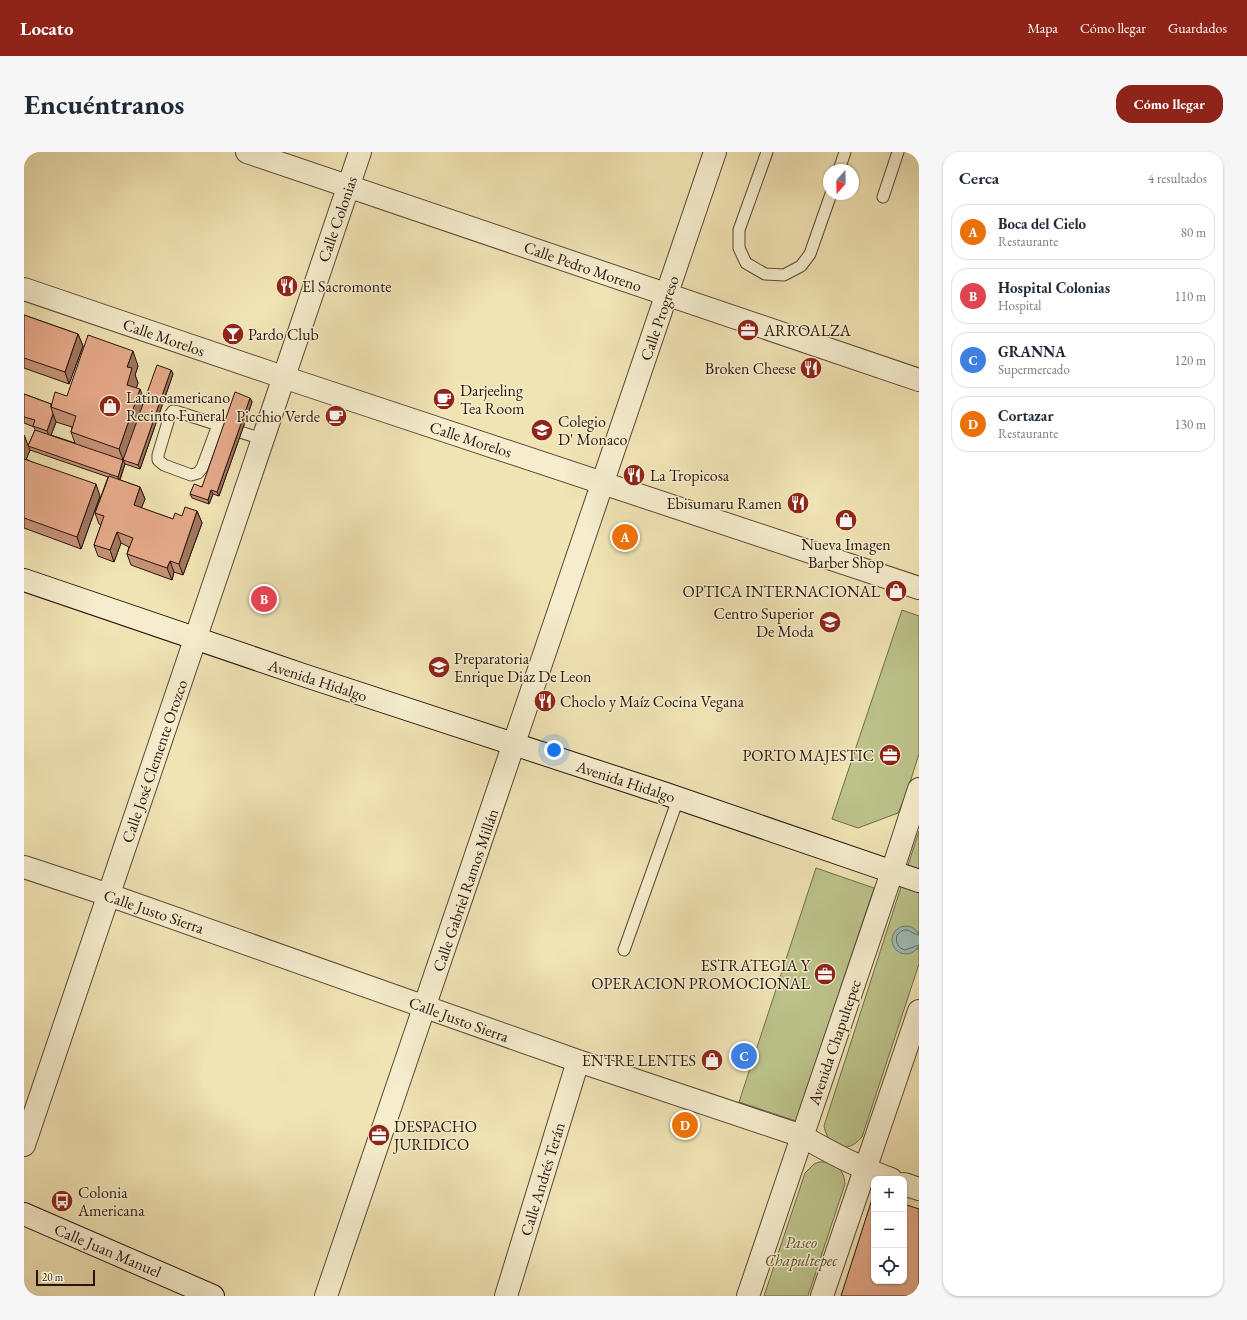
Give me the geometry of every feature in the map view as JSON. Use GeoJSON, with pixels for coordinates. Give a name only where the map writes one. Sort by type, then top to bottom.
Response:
{"type":"FeatureCollection","features":[{"type":"Feature","properties":{"kind":"street","name":"Calle Pedro Moreno"},"geometry":{"type":"LineString","coordinates":[[247,152],[919,380]]}},
{"type":"Feature","properties":{"kind":"street","name":"Calle Colonias"},"geometry":{"type":"LineString","coordinates":[[283,377],[360,152]]}},
{"type":"Feature","properties":{"kind":"street","name":"Calle Progreso"},"geometry":{"type":"LineString","coordinates":[[603,483],[715,152]]}},
{"type":"Feature","properties":{"kind":"street","name":"Calle Morelos"},"geometry":{"type":"LineString","coordinates":[[24,289],[283,377],[919,588]]}},
{"type":"Feature","properties":{"kind":"street","name":"Calle José Clemente Orozco"},"geometry":{"type":"LineString","coordinates":[[24,1145],[283,377]]}},
{"type":"Feature","properties":{"kind":"street","name":"Calle Gabriel Ramos Millán"},"geometry":{"type":"LineString","coordinates":[[326,1296],[603,483]]}},
{"type":"Feature","properties":{"kind":"street","name":"Avenida Hidalgo"},"geometry":{"type":"LineString","coordinates":[[24,580],[919,881]]}},
{"type":"Feature","properties":{"kind":"street","name":"Avenida Chapultepec"},"geometry":{"type":"LineString","coordinates":[[748,1296],[892,872],[919,788]]}},
{"type":"Feature","properties":{"kind":"street","name":"Calle Justo Sierra"},"geometry":{"type":"LineString","coordinates":[[24,867],[109,895],[578,1061],[802,1136],[865,1170],[882,1176]]}},
{"type":"Feature","properties":{"kind":"street"},"geometry":{"type":"LineString","coordinates":[[822,1296],[919,1011]]}},
{"type":"Feature","properties":{"kind":"street","name":"Calle Andrés Terán"},"geometry":{"type":"LineString","coordinates":[[506,1296],[578,1061]]}},
{"type":"Feature","properties":{"kind":"street"},"geometry":{"type":"LineString","coordinates":[[907,1185],[919,1189]]}},
{"type":"Feature","properties":{"kind":"street","name":"Calle Juan Manuel"},"geometry":{"type":"LineString","coordinates":[[24,1214],[213,1296]]}},
{"type":"Feature","properties":{"kind":"lane"},"geometry":{"type":"LineString","coordinates":[[767,152],[739,230],[739,248],[746,263],[764,274],[784,275],[801,266],[810,254],[829,200]]}},
{"type":"Feature","properties":{"kind":"lane"},"geometry":{"type":"LineString","coordinates":[[841,164],[845,152]]}},
{"type":"Feature","properties":{"kind":"lane"},"geometry":{"type":"LineString","coordinates":[[883,197],[898,152]]}},
{"type":"Feature","properties":{"kind":"lane"},"geometry":{"type":"LineString","coordinates":[[218,425],[202,468],[198,473],[191,475],[164,465],[158,460],[158,455],[170,415],[173,412],[178,412],[262,439]]}},
{"type":"Feature","properties":{"kind":"lane"},"geometry":{"type":"LineString","coordinates":[[624,950],[678,799]]}},
{"type":"Feature","properties":{"kind":"green space"},"geometry":{"type":"Polygon","coordinates":[[[902,610],[919,616],[919,754],[906,795],[898,813],[858,828],[832,819],[902,610]]]}},
{"type":"Feature","properties":{"kind":"green space"},"geometry":{"type":"Polygon","coordinates":[[[919,831],[919,934],[918,932],[917,950],[919,947],[919,964],[862,1137],[850,1146],[839,1146],[830,1140],[826,1134],[824,1126],[919,831]]]}},
{"type":"Feature","properties":{"kind":"green space"},"geometry":{"type":"Polygon","coordinates":[[[816,868],[874,888],[796,1121],[739,1102],[816,868]]]}},
{"type":"Feature","properties":{"kind":"green space","name":"Paseo Chapultepec"},"geometry":{"type":"Polygon","coordinates":[[[819,1162],[830,1163],[838,1167],[843,1174],[845,1184],[808,1296],[764,1296],[805,1173],[814,1164],[819,1162]]]}},
{"type":"Feature","properties":{"kind":"water"},"geometry":{"type":"Polygon","coordinates":[[[906,926],[916,930],[920,940],[916,950],[906,954],[896,950],[892,940],[896,930],[906,926]]]}},
{"type":"Feature","properties":{"kind":"building"},"geometry":{"type":"Polygon","coordinates":[[[24,315],[78,334],[65,372],[24,358],[24,315]]]}},
{"type":"Feature","properties":{"kind":"building","name":"Latinoamericano Recinto Funeral"},"geometry":{"type":"Polygon","coordinates":[[[88,335],[133,351],[127,367],[132,368],[127,385],[140,389],[119,449],[71,432],[76,416],[51,407],[55,392],[67,396],[88,335]]]}},
{"type":"Feature","properties":{"kind":"building"},"geometry":{"type":"Polygon","coordinates":[[[157,365],[171,370],[138,465],[123,460],[157,365]]]}},
{"type":"Feature","properties":{"kind":"building"},"geometry":{"type":"Polygon","coordinates":[[[235,392],[250,398],[217,492],[211,490],[208,500],[190,494],[194,484],[202,487],[235,392]]]}},
{"type":"Feature","properties":{"kind":"building"},"geometry":{"type":"Polygon","coordinates":[[[24,394],[51,404],[53,414],[47,431],[33,426],[35,420],[24,417],[24,394]]]}},
{"type":"Feature","properties":{"kind":"building"},"geometry":{"type":"Polygon","coordinates":[[[35,430],[123,460],[118,477],[28,446],[35,430]]]}},
{"type":"Feature","properties":{"kind":"building"},"geometry":{"type":"Polygon","coordinates":[[[24,459],[96,484],[77,537],[24,518],[24,459]]]}},
{"type":"Feature","properties":{"kind":"building"},"geometry":{"type":"Polygon","coordinates":[[[109,476],[140,487],[134,505],[173,519],[175,513],[182,516],[185,507],[197,511],[179,564],[170,561],[167,568],[127,554],[133,538],[117,532],[110,550],[94,545],[104,516],[95,513],[109,476]]]}},
{"type":"Feature","properties":{"kind":"building"},"geometry":{"type":"Polygon","coordinates":[[[871,1202],[871,1284],[907,1284],[907,1205],[919,1209],[919,1296],[841,1296],[871,1202]]]}},
{"type":"Feature","properties":{"kind":"place","name":"El Sacromonte"},"geometry":{"type":"Point","coordinates":[287,286]}},
{"type":"Feature","properties":{"kind":"place","name":"ARROALZA"},"geometry":{"type":"Point","coordinates":[748,330]}},
{"type":"Feature","properties":{"kind":"place","name":"Pardo Club"},"geometry":{"type":"Point","coordinates":[233,334]}},
{"type":"Feature","properties":{"kind":"place","name":"Broken Cheese"},"geometry":{"type":"Point","coordinates":[811,368]}},
{"type":"Feature","properties":{"kind":"place","name":"Darjeeling Tea Room"},"geometry":{"type":"Point","coordinates":[444,399]}},
{"type":"Feature","properties":{"kind":"place","name":"Latinoamericano Recinto Funeral"},"geometry":{"type":"Point","coordinates":[110,406]}},
{"type":"Feature","properties":{"kind":"place","name":"Picchio Verde"},"geometry":{"type":"Point","coordinates":[336,416]}},
{"type":"Feature","properties":{"kind":"place","name":"Colegio D' Monaco"},"geometry":{"type":"Point","coordinates":[542,430]}},
{"type":"Feature","properties":{"kind":"place","name":"La Tropicosa"},"geometry":{"type":"Point","coordinates":[634,475]}},
{"type":"Feature","properties":{"kind":"place","name":"Ebisumaru Ramen"},"geometry":{"type":"Point","coordinates":[798,503]}},
{"type":"Feature","properties":{"kind":"place","name":"Nueva Imagen Barber Shop"},"geometry":{"type":"Point","coordinates":[846,520]}},
{"type":"Feature","properties":{"kind":"place","name":"Boca del Cielo"},"geometry":{"type":"Point","coordinates":[625,537]}},
{"type":"Feature","properties":{"kind":"place","name":"OPTICA INTERNACIONAL"},"geometry":{"type":"Point","coordinates":[896,591]}},
{"type":"Feature","properties":{"kind":"place","name":"Hospital Colonias"},"geometry":{"type":"Point","coordinates":[264,599]}},
{"type":"Feature","properties":{"kind":"place","name":"Centro Superior De Moda"},"geometry":{"type":"Point","coordinates":[830,622]}},
{"type":"Feature","properties":{"kind":"place","name":"Preparatoria Enrique Diaz De Leon"},"geometry":{"type":"Point","coordinates":[439,667]}},
{"type":"Feature","properties":{"kind":"place","name":"Choclo y Maíz Cocina Vegana"},"geometry":{"type":"Point","coordinates":[545,701]}},
{"type":"Feature","properties":{"kind":"place","name":"PORTO MAJESTIC"},"geometry":{"type":"Point","coordinates":[890,755]}},
{"type":"Feature","properties":{"kind":"place","name":"ESTRATEGIA Y OPERACION PROMOCIONAL"},"geometry":{"type":"Point","coordinates":[825,974]}},
{"type":"Feature","properties":{"kind":"place","name":"GRANNA"},"geometry":{"type":"Point","coordinates":[744,1056]}},
{"type":"Feature","properties":{"kind":"place","name":"ENTRE LENTES"},"geometry":{"type":"Point","coordinates":[712,1060]}},
{"type":"Feature","properties":{"kind":"place","name":"Cortazar"},"geometry":{"type":"Point","coordinates":[685,1125]}},
{"type":"Feature","properties":{"kind":"place","name":"DESPACHO JURIDICO"},"geometry":{"type":"Point","coordinates":[379,1135]}},
{"type":"Feature","properties":{"kind":"place","name":"Colonia Americana"},"geometry":{"type":"Point","coordinates":[62,1201]}}]}
